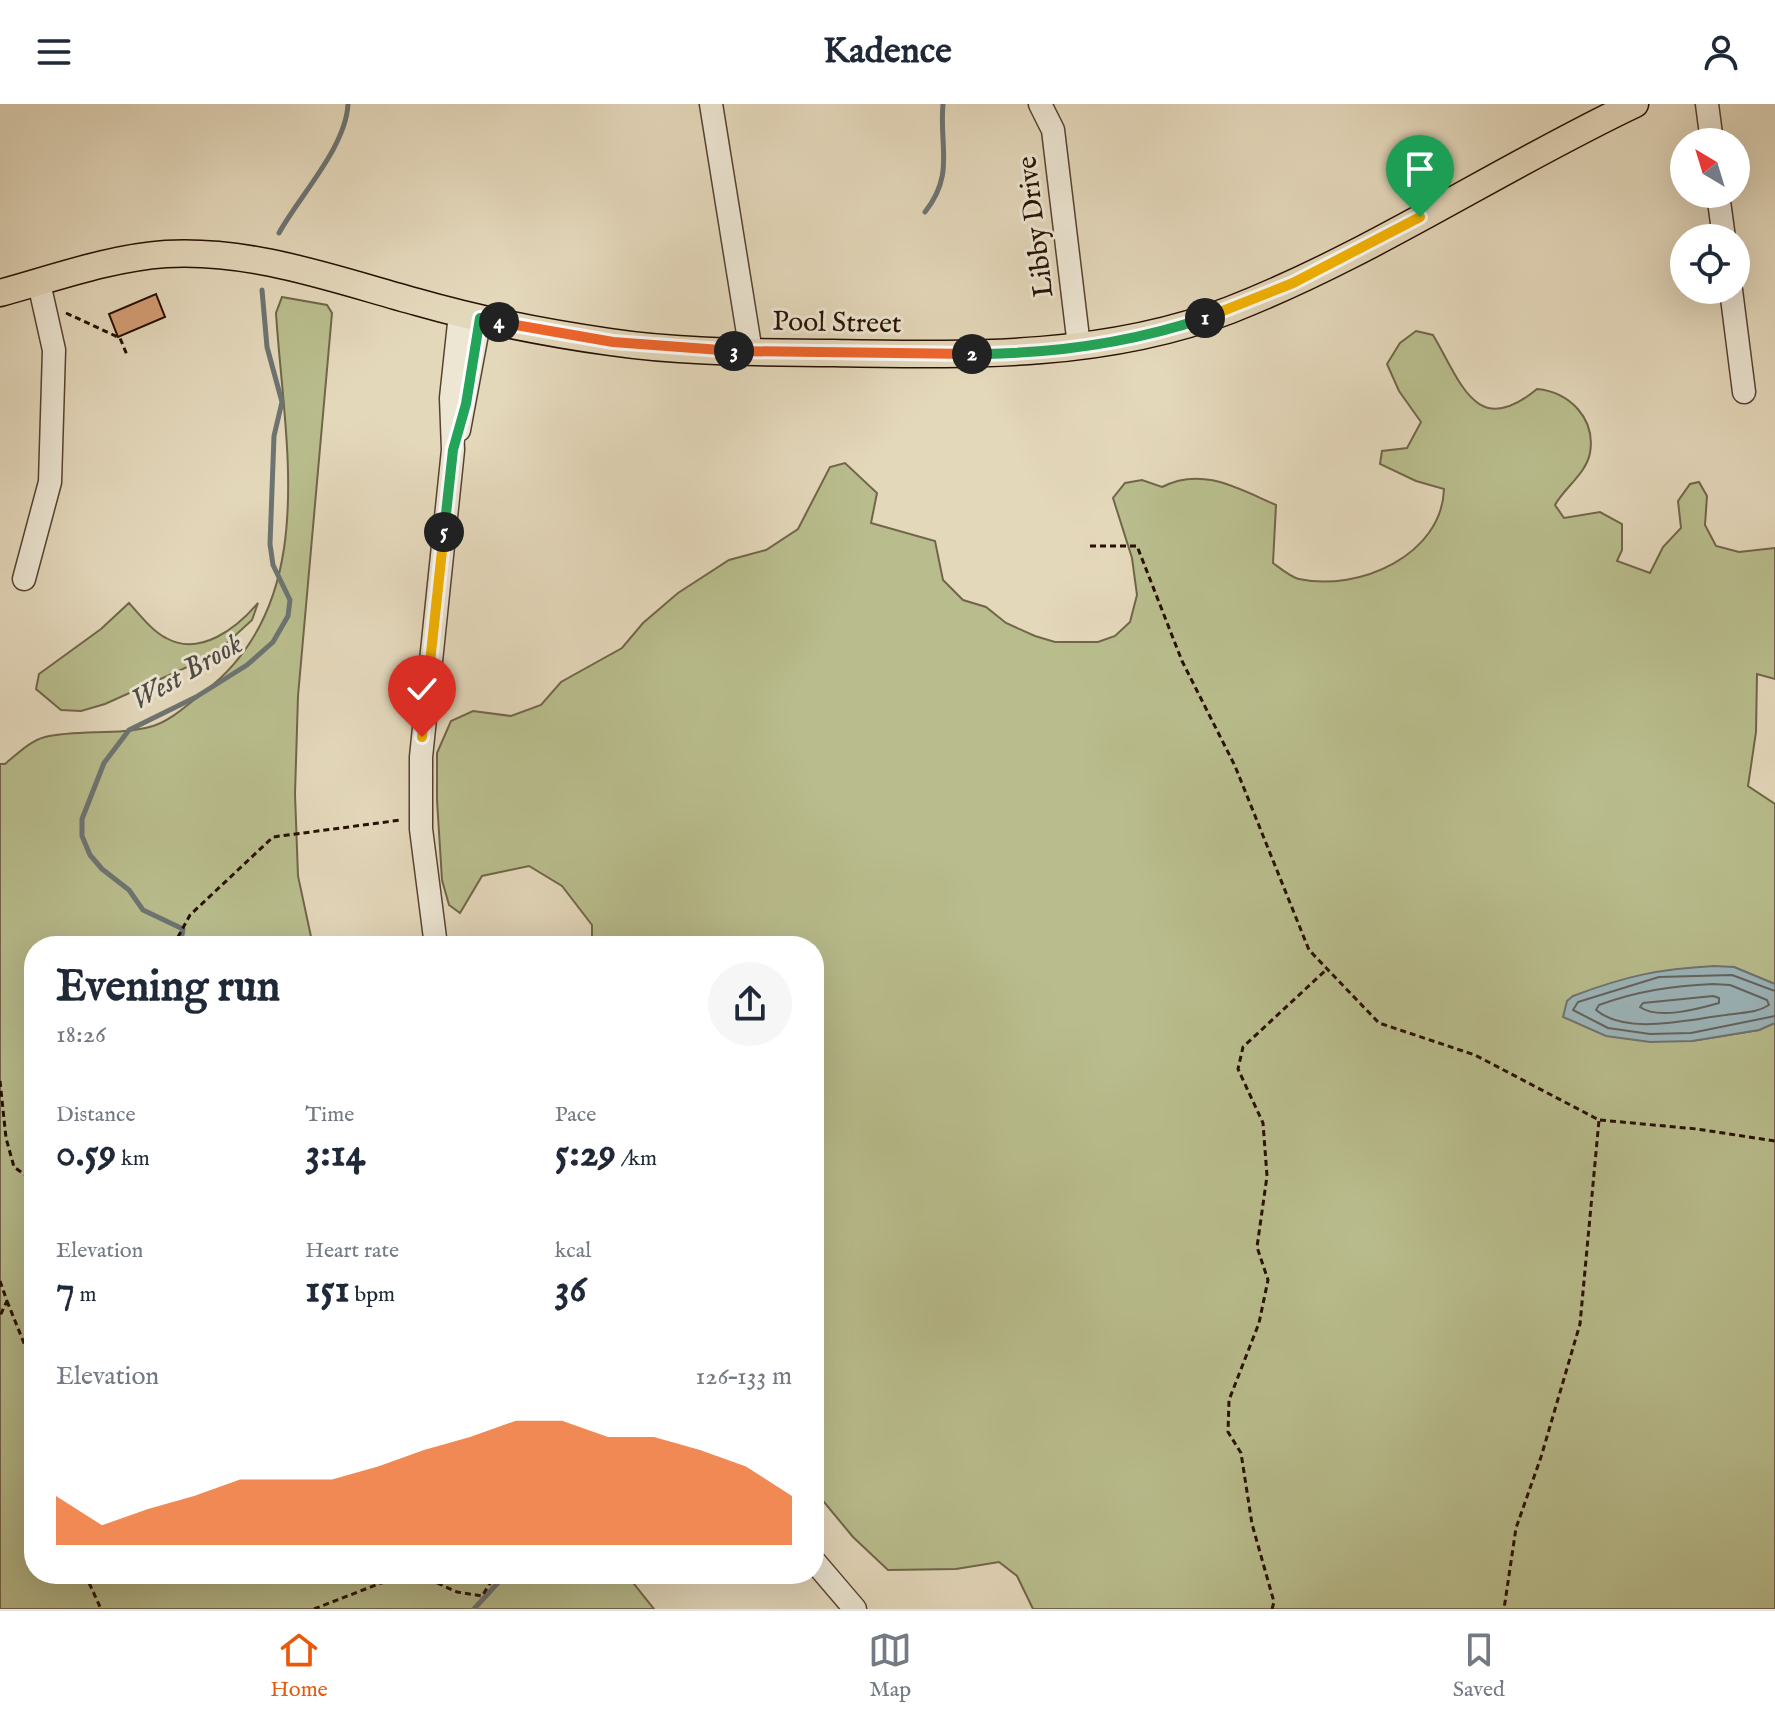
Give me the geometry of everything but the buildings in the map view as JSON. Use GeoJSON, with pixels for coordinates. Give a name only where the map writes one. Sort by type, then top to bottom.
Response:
{"type":"FeatureCollection","features":[{"type":"Feature","properties":{"kind":"main road","name":"Pool Street"},"geometry":{"type":"LineString","coordinates":[[0,293],[107,263],[166,254],[205,254],[268,262],[470,316],[613,342],[751,352],[991,354],[1079,346],[1175,327],[1256,299],[1338,261],[1635,104]]}},
{"type":"Feature","properties":{"kind":"street"},"geometry":{"type":"LineString","coordinates":[[711,104],[751,352]]}},
{"type":"Feature","properties":{"kind":"street","name":"Libby Drive"},"geometry":{"type":"LineString","coordinates":[[1040,104],[1053,130],[1079,346]]}},
{"type":"Feature","properties":{"kind":"street"},"geometry":{"type":"LineString","coordinates":[[1707,104],[1710,128]]}},
{"type":"Feature","properties":{"kind":"street"},"geometry":{"type":"LineString","coordinates":[[24,579],[50,482],[54,350],[39,283]]}},
{"type":"Feature","properties":{"kind":"street"},"geometry":{"type":"LineString","coordinates":[[1733,304],[1744,392]]}},
{"type":"Feature","properties":{"kind":"street"},"geometry":{"type":"LineString","coordinates":[[434,936],[421,817],[425,696],[453,450],[466,404],[470,316]]}},
{"type":"Feature","properties":{"kind":"street"},"geometry":{"type":"LineString","coordinates":[[824,1573],[855,1609]]}},
{"type":"Feature","properties":{"kind":"path"},"geometry":{"type":"LineString","coordinates":[[68,314],[120,338],[127,355]]}},
{"type":"Feature","properties":{"kind":"path"},"geometry":{"type":"LineString","coordinates":[[1090,546],[1137,546],[1182,661],[1235,766],[1309,950],[1379,1023],[1475,1055],[1599,1120],[1697,1129],[1775,1141]]}},
{"type":"Feature","properties":{"kind":"path"},"geometry":{"type":"LineString","coordinates":[[178,936],[190,915],[273,837],[421,817]]}},
{"type":"Feature","properties":{"kind":"path"},"geometry":{"type":"LineString","coordinates":[[1272,1609],[1274,1602],[1252,1524],[1241,1453],[1228,1432],[1229,1400],[1259,1323],[1268,1280],[1257,1247],[1267,1176],[1263,1123],[1238,1069],[1243,1047],[1328,969]]}},
{"type":"Feature","properties":{"kind":"path"},"geometry":{"type":"LineString","coordinates":[[0,1081],[6,1138],[14,1167],[24,1174]]}},
{"type":"Feature","properties":{"kind":"path"},"geometry":{"type":"LineString","coordinates":[[1504,1609],[1516,1528],[1541,1457],[1580,1324],[1599,1120]]}},
{"type":"Feature","properties":{"kind":"path"},"geometry":{"type":"LineString","coordinates":[[0,1281],[24,1343]]}},
{"type":"Feature","properties":{"kind":"path"},"geometry":{"type":"LineString","coordinates":[[0,1316],[7,1301]]}},
{"type":"Feature","properties":{"kind":"path"},"geometry":{"type":"LineString","coordinates":[[90,1584],[101,1609]]}},
{"type":"Feature","properties":{"kind":"path"},"geometry":{"type":"LineString","coordinates":[[314,1609],[378,1584]]}},
{"type":"Feature","properties":{"kind":"path"},"geometry":{"type":"LineString","coordinates":[[440,1584],[457,1592],[482,1596],[490,1584]]}},
{"type":"Feature","properties":{"kind":"green space"},"geometry":{"type":"Polygon","coordinates":[[[282,297],[327,305],[332,313],[298,696],[295,794],[298,876],[311,936],[24,936],[24,1584],[634,1584],[654,1609],[0,1609],[0,764],[5,764],[45,737],[126,731],[160,723],[204,692],[241,655],[266,613],[281,567],[287,517],[288,466],[276,313],[282,297]]]}},
{"type":"Feature","properties":{"kind":"green space"},"geometry":{"type":"Polygon","coordinates":[[[1416,331],[1433,335],[1462,386],[1485,407],[1499,409],[1516,403],[1537,389],[1560,395],[1578,409],[1589,429],[1590,453],[1580,474],[1555,505],[1564,518],[1600,512],[1622,524],[1622,550],[1617,561],[1650,573],[1663,547],[1681,528],[1678,501],[1690,484],[1699,482],[1707,496],[1705,525],[1716,546],[1739,552],[1775,548],[1775,679],[1757,674],[1756,732],[1748,786],[1775,804],[1775,984],[1734,967],[1692,1041],[1759,1030],[1775,1023],[1775,1609],[1033,1609],[1017,1576],[999,1562],[956,1569],[888,1570],[853,1537],[824,1502],[824,936],[592,936],[592,925],[562,886],[529,866],[482,876],[460,913],[449,905],[442,880],[437,753],[451,721],[473,711],[511,716],[541,705],[561,682],[622,648],[643,623],[678,593],[729,560],[766,550],[798,529],[830,467],[845,463],[877,493],[871,523],[935,541],[943,580],[963,600],[986,607],[1006,623],[1055,642],[1098,642],[1115,636],[1130,622],[1137,595],[1132,558],[1113,498],[1125,483],[1142,480],[1162,487],[1177,481],[1206,479],[1234,487],[1276,505],[1273,563],[1289,574],[1299,579],[1322,582],[1371,574],[1413,550],[1429,533],[1440,512],[1444,489],[1416,481],[1380,464],[1382,451],[1407,448],[1421,422],[1399,391],[1387,364],[1400,343],[1416,331]]]}},
{"type":"Feature","properties":{"kind":"green space"},"geometry":{"type":"Polygon","coordinates":[[[129,603],[161,635],[179,643],[192,644],[205,642],[229,630],[258,603],[252,620],[214,655],[105,704],[81,711],[61,710],[36,689],[39,674],[101,629],[129,603]]]}},
{"type":"Feature","properties":{"kind":"water"},"geometry":{"type":"Polygon","coordinates":[[[1714,966],[1734,967],[1775,984],[1775,1023],[1759,1030],[1692,1041],[1650,1042],[1606,1036],[1563,1017],[1567,1001],[1592,989],[1642,975],[1714,966]]]}},
{"type":"Feature","properties":{"kind":"waterway","name":"West Brook"},"geometry":{"type":"LineString","coordinates":[[279,233],[331,154],[348,104]]}},
{"type":"Feature","properties":{"kind":"waterway"},"geometry":{"type":"LineString","coordinates":[[925,212],[940,185],[943,172],[943,104]]}},
{"type":"Feature","properties":{"kind":"waterway","name":"West Brook"},"geometry":{"type":"LineString","coordinates":[[182,936],[183,929],[143,910],[129,890],[102,869],[90,855],[82,836],[82,819],[104,763],[129,730],[196,697],[247,665],[273,642],[288,616],[290,600],[273,565],[270,544],[274,436],[282,402],[267,347],[262,290]]}},
{"type":"Feature","properties":{"kind":"waterway","name":"West Brook"},"geometry":{"type":"LineString","coordinates":[[474,1609],[497,1584]]}},
{"type":"Feature","properties":{"kind":"route"},"geometry":{"type":"LineString","coordinates":[[422,737],[453,450],[463,420],[480,318],[613,342],[682,349],[891,354],[1033,352],[1110,342],[1226,312],[1338,261],[1420,217]]}}]}
